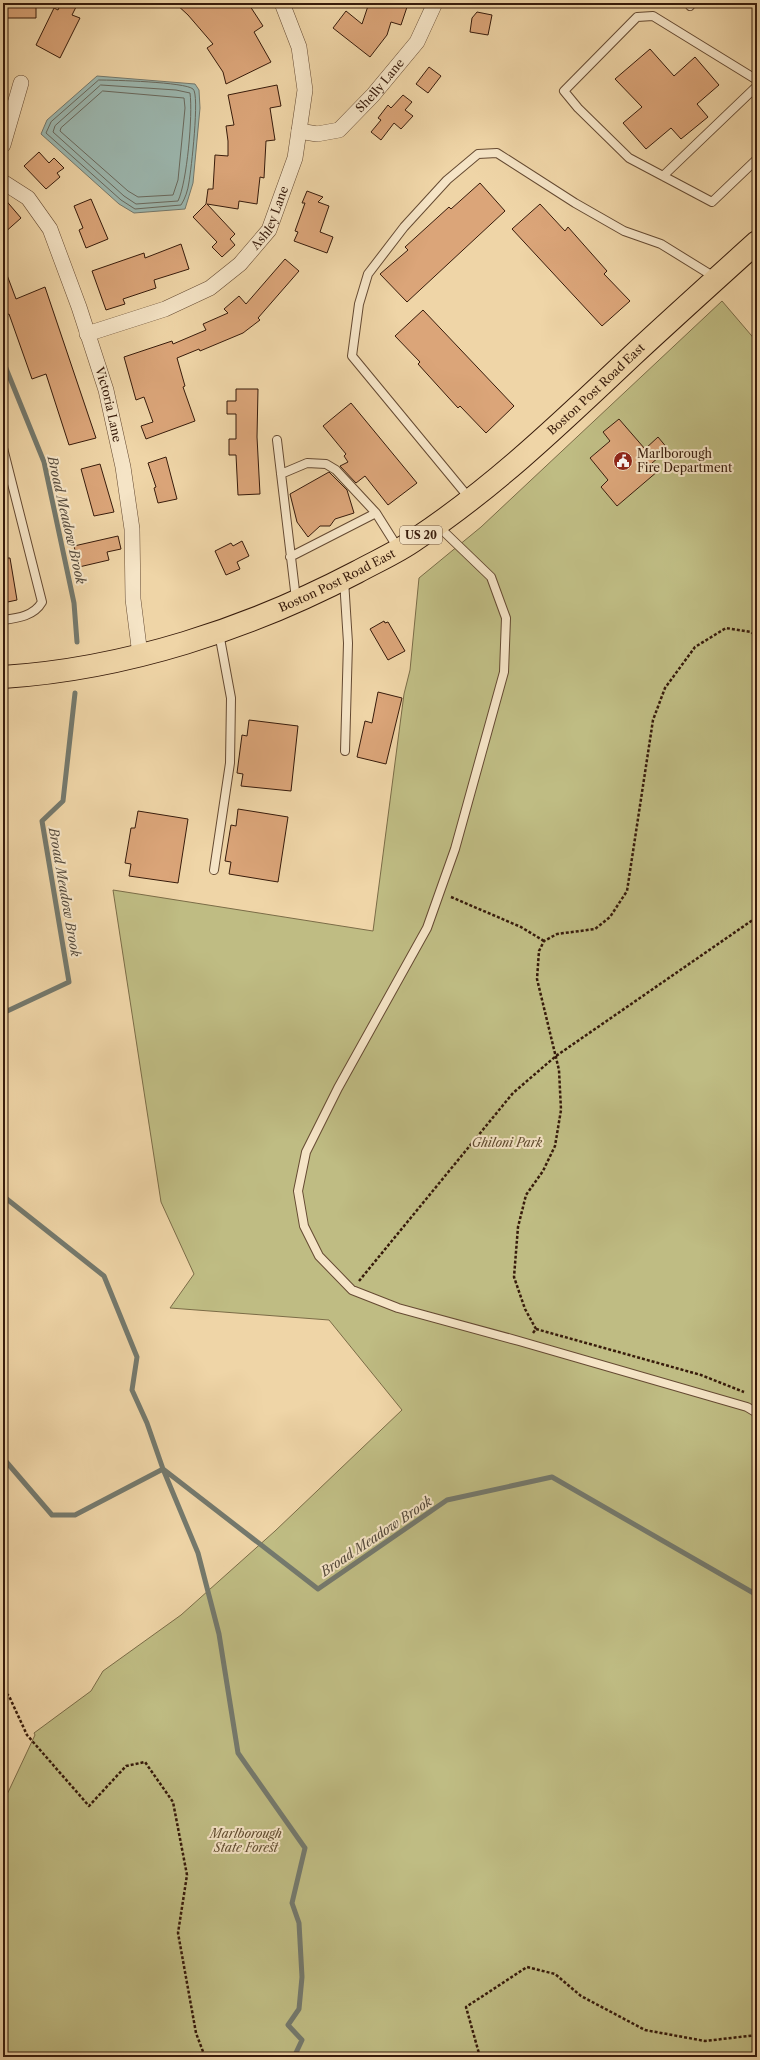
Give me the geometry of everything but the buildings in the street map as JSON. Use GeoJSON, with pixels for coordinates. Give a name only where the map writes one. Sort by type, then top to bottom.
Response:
{"type":"FeatureCollection","features":[{"type":"Feature","properties":{"kind":"main road","name":"Boston Post Road East"},"geometry":{"type":"LineString","coordinates":[[3,677],[62,671],[140,654],[219,632],[297,602],[344,579],[415,540],[470,499],[556,428],[757,242]]}},
{"type":"Feature","properties":{"kind":"street","name":"Ashley Lane"},"geometry":{"type":"LineString","coordinates":[[88,334],[165,309],[210,288],[240,264],[269,230],[295,158],[305,90],[299,47],[282,3]]}},
{"type":"Feature","properties":{"kind":"street","name":"Shelly Lane"},"geometry":{"type":"LineString","coordinates":[[299,131],[317,134],[339,130],[373,95],[417,42],[435,3]]}},
{"type":"Feature","properties":{"kind":"street"},"geometry":{"type":"LineString","coordinates":[[3,145],[21,84]]}},
{"type":"Feature","properties":{"kind":"street","name":"Victoria Lane"},"geometry":{"type":"LineString","coordinates":[[3,182],[28,198],[50,229],[88,334],[106,390],[123,466],[132,529],[133,599],[140,654]]}},
{"type":"Feature","properties":{"kind":"lane"},"geometry":{"type":"LineString","coordinates":[[757,80],[653,16],[637,17],[564,91],[578,108],[629,158],[712,202],[757,159]]}},
{"type":"Feature","properties":{"kind":"lane"},"geometry":{"type":"LineString","coordinates":[[663,176],[757,86]]}},
{"type":"Feature","properties":{"kind":"lane"},"geometry":{"type":"LineString","coordinates":[[470,499],[352,356],[359,304],[368,274],[404,227],[447,180],[478,154],[497,152],[575,203],[624,230],[661,244],[717,278]]}},
{"type":"Feature","properties":{"kind":"lane"},"geometry":{"type":"LineString","coordinates":[[278,440],[290,557],[297,602]]}},
{"type":"Feature","properties":{"kind":"lane"},"geometry":{"type":"LineString","coordinates":[[3,448],[35,580],[42,602],[38,610],[21,618],[3,620]]}},
{"type":"Feature","properties":{"kind":"lane"},"geometry":{"type":"LineString","coordinates":[[281,474],[307,463],[326,464],[336,470],[376,513],[399,549]]}},
{"type":"Feature","properties":{"kind":"lane"},"geometry":{"type":"LineString","coordinates":[[290,557],[376,513]]}},
{"type":"Feature","properties":{"kind":"lane"},"geometry":{"type":"LineString","coordinates":[[437,524],[491,577],[506,618],[504,672],[455,849],[426,928],[338,1088],[306,1152],[298,1191],[304,1226],[319,1256],[352,1290],[398,1308],[526,1343],[747,1408],[757,1413]]}},
{"type":"Feature","properties":{"kind":"lane"},"geometry":{"type":"LineString","coordinates":[[344,579],[348,643],[345,751]]}},
{"type":"Feature","properties":{"kind":"lane"},"geometry":{"type":"LineString","coordinates":[[214,870],[230,763],[231,698],[219,632]]}},
{"type":"Feature","properties":{"kind":"lane"},"geometry":{"type":"LineString","coordinates":[[3,677],[3,687]]}},
{"type":"Feature","properties":{"kind":"path"},"geometry":{"type":"LineString","coordinates":[[750,1394],[701,1375],[536,1329],[525,1309],[514,1277],[518,1227],[526,1195],[543,1171],[555,1146],[561,1110],[559,1070],[537,979],[539,951],[544,941],[557,934],[595,929],[610,917],[627,891],[653,720],[665,688],[695,647],[726,628],[751,632],[757,637]]}},
{"type":"Feature","properties":{"kind":"path"},"geometry":{"type":"LineString","coordinates":[[440,892],[521,927],[544,941]]}},
{"type":"Feature","properties":{"kind":"path"},"geometry":{"type":"LineString","coordinates":[[352,1290],[513,1093],[556,1056],[757,917]]}},
{"type":"Feature","properties":{"kind":"path"},"geometry":{"type":"LineString","coordinates":[[526,1343],[536,1329]]}},
{"type":"Feature","properties":{"kind":"path"},"geometry":{"type":"LineString","coordinates":[[3,1690],[9,1696],[27,1735],[89,1806],[126,1766],[145,1762],[173,1802],[187,1875],[178,1933],[196,2033],[205,2057]]}},
{"type":"Feature","properties":{"kind":"path"},"geometry":{"type":"LineString","coordinates":[[480,2057],[466,2007],[527,1967],[555,1974],[581,1996],[645,2030],[705,2042],[757,2035]]}},
{"type":"Feature","properties":{"kind":"green space","name":"Ghiloni Park"},"geometry":{"type":"Polygon","coordinates":[[[722,301],[757,342],[757,2057],[3,2057],[3,1803],[35,1735],[34,1733],[91,1691],[103,1671],[181,1615],[275,1531],[402,1410],[329,1320],[170,1308],[194,1274],[161,1202],[113,890],[373,931],[404,694],[410,670],[419,578],[481,527],[722,301]]]}},
{"type":"Feature","properties":{"kind":"water"},"geometry":{"type":"Polygon","coordinates":[[[97,76],[195,84],[199,90],[200,108],[193,183],[185,209],[134,213],[119,204],[41,134],[47,120],[97,76]]]}},
{"type":"Feature","properties":{"kind":"waterway","name":"Broad Meadow Brook"},"geometry":{"type":"LineString","coordinates":[[3,361],[44,462],[74,603],[77,642]]}},
{"type":"Feature","properties":{"kind":"waterway","name":"Broad Meadow Brook"},"geometry":{"type":"LineString","coordinates":[[3,1013],[69,982],[42,821],[63,801],[75,693]]}},
{"type":"Feature","properties":{"kind":"waterway"},"geometry":{"type":"LineString","coordinates":[[3,1196],[104,1276],[137,1357],[132,1390],[147,1423],[163,1469],[198,1553],[219,1634],[238,1753],[305,1848],[292,1903],[299,1923],[302,1977],[299,2009],[288,2025],[302,2040],[294,2057]]}},
{"type":"Feature","properties":{"kind":"waterway","name":"Broad Meadow Brook"},"geometry":{"type":"LineString","coordinates":[[3,1458],[52,1515],[75,1515],[163,1469],[318,1589],[447,1500],[552,1477],[757,1595]]}},
{"type":"Feature","properties":{"kind":"place","name":"Marlborough Fire Department"},"geometry":{"type":"Point","coordinates":[623,461]}},
{"type":"Feature","properties":{"kind":"park label","name":"Marlborough State Forest"},"geometry":{"type":"Point","coordinates":[246,1841]}}]}
